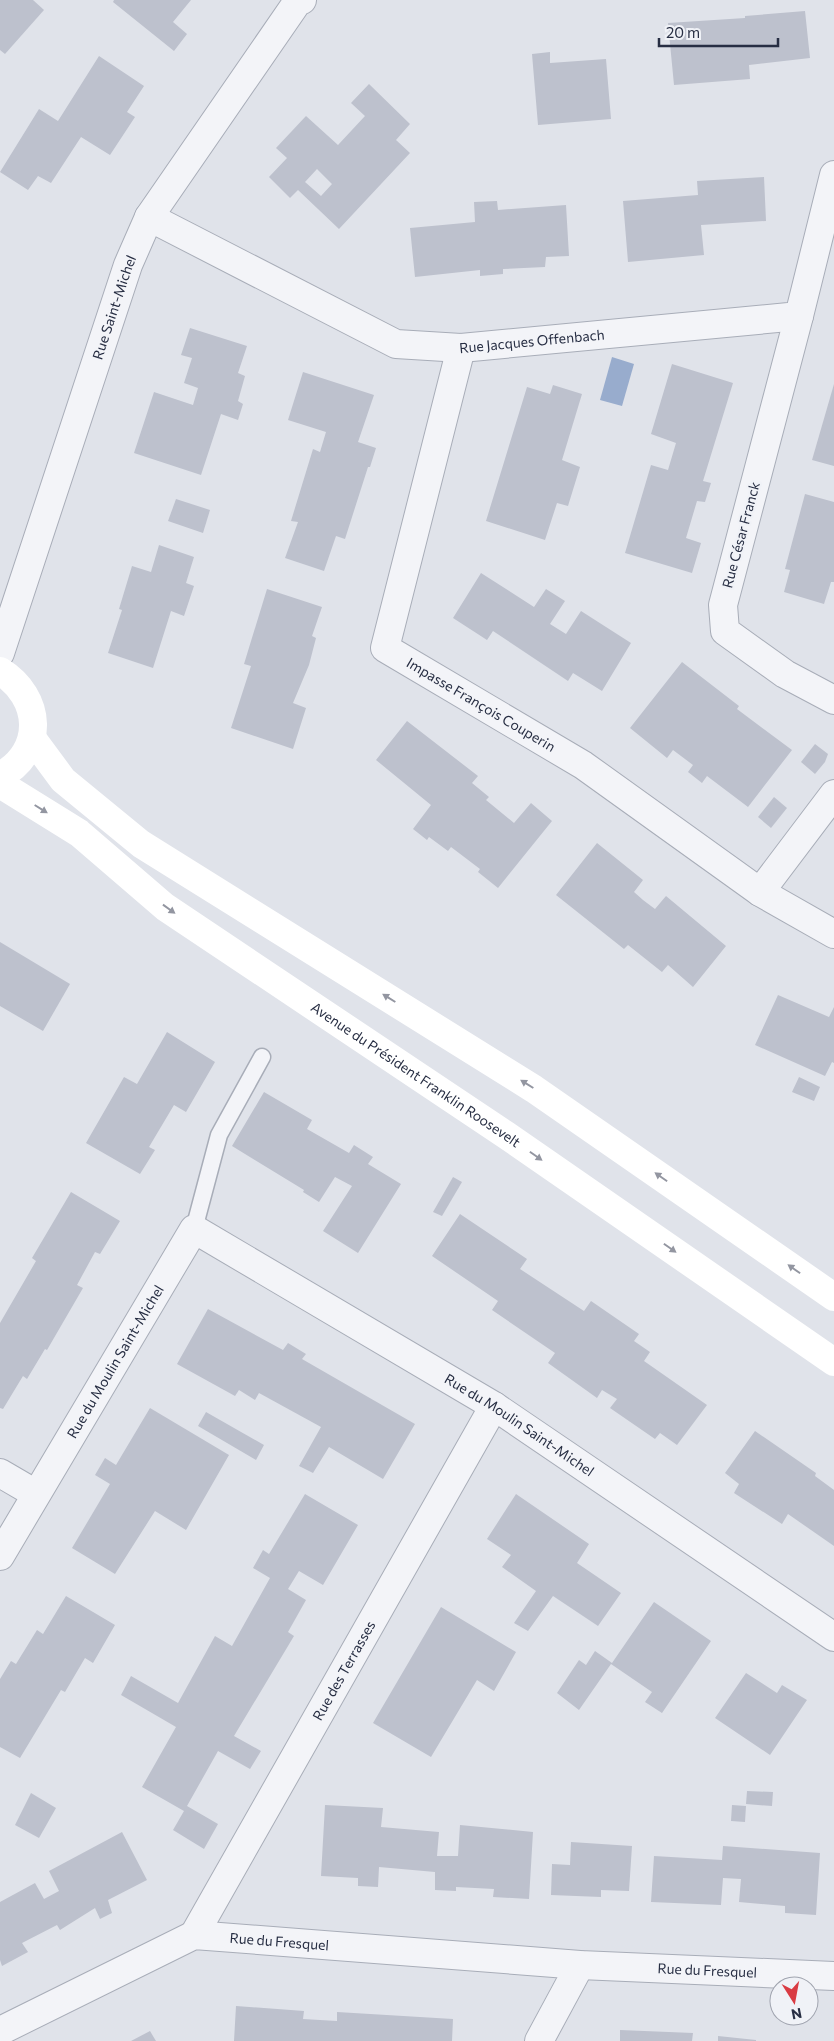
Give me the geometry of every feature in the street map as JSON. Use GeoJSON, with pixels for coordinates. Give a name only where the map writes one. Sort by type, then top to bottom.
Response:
{"type":"FeatureCollection","features":[{"type":"Feature","properties":{"kind":"main road"},"geometry":{"type":"LineString","coordinates":[[0,671],[14,680],[28,698],[34,719],[32,738],[24,756],[11,770],[0,776]]}},
{"type":"Feature","properties":{"kind":"main road"},"geometry":{"type":"LineString","coordinates":[[32,738],[63,780],[141,844],[534,1089],[834,1297]]}},
{"type":"Feature","properties":{"kind":"main road","name":"Avenue du Président Franklin Roosevelt"},"geometry":{"type":"LineString","coordinates":[[0,784],[79,832],[165,907],[506,1135],[834,1362]]}},
{"type":"Feature","properties":{"kind":"street","name":"Rue Saint-Michel"},"geometry":{"type":"LineString","coordinates":[[0,653],[128,265],[149,217],[297,0],[302,0]]}},
{"type":"Feature","properties":{"kind":"street"},"geometry":{"type":"LineString","coordinates":[[799,316],[834,175]]}},
{"type":"Feature","properties":{"kind":"street","name":"Rue Jacques Offenbach"},"geometry":{"type":"LineString","coordinates":[[149,217],[396,344],[461,348],[799,316]]}},
{"type":"Feature","properties":{"kind":"street","name":"Rue César Franck"},"geometry":{"type":"LineString","coordinates":[[799,316],[723,605],[725,631],[785,674],[834,700]]}},
{"type":"Feature","properties":{"kind":"street","name":"Impasse François Couperin"},"geometry":{"type":"LineString","coordinates":[[461,348],[385,648],[583,765],[760,892],[834,934]]}},
{"type":"Feature","properties":{"kind":"street"},"geometry":{"type":"LineString","coordinates":[[760,892],[834,794]]}},
{"type":"Feature","properties":{"kind":"street","name":"Rue du Moulin Saint-Michel"},"geometry":{"type":"LineString","coordinates":[[0,1556],[194,1229],[494,1406],[834,1637]]}},
{"type":"Feature","properties":{"kind":"street","name":"Rue des Terrasses"},"geometry":{"type":"LineString","coordinates":[[194,1935],[494,1406]]}},
{"type":"Feature","properties":{"kind":"street"},"geometry":{"type":"LineString","coordinates":[[0,1473],[36,1494]]}},
{"type":"Feature","properties":{"kind":"street"},"geometry":{"type":"LineString","coordinates":[[0,2031],[194,1935]]}},
{"type":"Feature","properties":{"kind":"street","name":"Rue du Fresquel"},"geometry":{"type":"LineString","coordinates":[[194,1935],[580,1965],[834,1976]]}},
{"type":"Feature","properties":{"kind":"street"},"geometry":{"type":"LineString","coordinates":[[539,2041],[580,1965]]}},
{"type":"Feature","properties":{"kind":"lane","name":"Rue du Moulin Saint-Michel"},"geometry":{"type":"LineString","coordinates":[[194,1229],[219,1135],[262,1057]]}},
{"type":"Feature","properties":{"kind":"water"},"geometry":{"type":"Polygon","coordinates":[[[612,357],[634,364],[622,406],[600,400],[612,357]]]}},
{"type":"Feature","properties":{"kind":"building"},"geometry":{"type":"Polygon","coordinates":[[[0,0],[33,0],[44,10],[5,54],[0,50],[0,0]]]}},
{"type":"Feature","properties":{"kind":"building"},"geometry":{"type":"Polygon","coordinates":[[[114,0],[191,0],[173,22],[187,34],[174,51],[113,2],[114,0]]]}},
{"type":"Feature","properties":{"kind":"building"},"geometry":{"type":"Polygon","coordinates":[[[805,11],[810,58],[749,65],[750,79],[674,85],[668,23],[745,18],[745,16],[805,11]]]}},
{"type":"Feature","properties":{"kind":"building"},"geometry":{"type":"Polygon","coordinates":[[[550,52],[550,63],[606,59],[611,119],[538,125],[532,54],[550,52]]]}},
{"type":"Feature","properties":{"kind":"building"},"geometry":{"type":"Polygon","coordinates":[[[99,56],[144,86],[127,112],[135,117],[110,155],[81,137],[51,183],[38,176],[28,190],[0,172],[39,109],[58,121],[99,56]]]}},
{"type":"Feature","properties":{"kind":"building"},"geometry":{"type":"Polygon","coordinates":[[[369,84],[410,124],[396,140],[410,153],[339,229],[298,190],[290,198],[269,177],[287,158],[276,148],[306,116],[338,145],[365,116],[351,103],[369,84]],[[317,169],[305,182],[321,196],[332,184],[317,169]]]}},
{"type":"Feature","properties":{"kind":"building"},"geometry":{"type":"Polygon","coordinates":[[[764,177],[766,221],[701,225],[704,255],[628,262],[623,201],[698,195],[697,181],[764,177]]]}},
{"type":"Feature","properties":{"kind":"building"},"geometry":{"type":"Polygon","coordinates":[[[497,201],[498,210],[566,205],[569,256],[546,257],[545,267],[503,269],[503,274],[480,276],[480,270],[415,277],[410,228],[475,222],[474,202],[497,201]]]}},
{"type":"Feature","properties":{"kind":"building"},"geometry":{"type":"Polygon","coordinates":[[[190,328],[247,346],[238,373],[245,376],[238,401],[243,404],[238,420],[221,414],[201,475],[134,453],[154,392],[193,405],[198,388],[184,383],[192,358],[181,355],[190,328]]]}},
{"type":"Feature","properties":{"kind":"building"},"geometry":{"type":"Polygon","coordinates":[[[672,364],[733,383],[703,481],[711,483],[705,502],[697,501],[686,538],[701,543],[692,573],[625,553],[651,465],[668,470],[676,443],[651,434],[672,364]]]}},
{"type":"Feature","properties":{"kind":"building"},"geometry":{"type":"Polygon","coordinates":[[[303,372],[374,395],[358,442],[376,448],[345,539],[336,536],[324,571],[285,558],[298,522],[291,521],[313,449],[320,452],[326,432],[288,420],[303,372]]]}},
{"type":"Feature","properties":{"kind":"building"},"geometry":{"type":"Polygon","coordinates":[[[834,384],[834,466],[812,460],[834,384]]]}},
{"type":"Feature","properties":{"kind":"building"},"geometry":{"type":"Polygon","coordinates":[[[553,385],[582,394],[562,460],[580,467],[568,506],[557,503],[545,540],[486,521],[527,387],[550,394],[553,385]]]}},
{"type":"Feature","properties":{"kind":"building"},"geometry":{"type":"Polygon","coordinates":[[[805,494],[834,502],[834,582],[831,582],[824,604],[784,592],[790,570],[785,569],[805,494]]]}},
{"type":"Feature","properties":{"kind":"building"},"geometry":{"type":"Polygon","coordinates":[[[176,499],[210,510],[203,533],[168,521],[176,499]]]}},
{"type":"Feature","properties":{"kind":"building"},"geometry":{"type":"Polygon","coordinates":[[[159,545],[194,557],[186,583],[194,586],[184,616],[171,611],[153,668],[108,653],[122,610],[119,609],[132,566],[151,572],[159,545]]]}},
{"type":"Feature","properties":{"kind":"building"},"geometry":{"type":"Polygon","coordinates":[[[481,573],[534,607],[546,589],[565,601],[550,624],[566,634],[581,611],[631,643],[602,691],[573,673],[568,681],[493,631],[487,640],[453,618],[481,573]]]}},
{"type":"Feature","properties":{"kind":"building"},"geometry":{"type":"Polygon","coordinates":[[[267,589],[322,607],[312,636],[316,638],[309,665],[293,703],[306,708],[293,749],[231,728],[251,666],[244,664],[267,589]]]}},
{"type":"Feature","properties":{"kind":"building"},"geometry":{"type":"Polygon","coordinates":[[[682,662],[739,706],[737,709],[792,750],[748,807],[707,776],[702,783],[688,772],[693,765],[673,750],[667,758],[630,728],[682,662]]]}},
{"type":"Feature","properties":{"kind":"building"},"geometry":{"type":"Polygon","coordinates":[[[407,721],[478,776],[472,783],[489,797],[486,800],[514,823],[531,803],[552,821],[498,888],[478,872],[480,869],[451,847],[448,851],[429,837],[427,840],[413,829],[431,805],[376,760],[407,721]]]}},
{"type":"Feature","properties":{"kind":"building"},"geometry":{"type":"Polygon","coordinates":[[[815,744],[828,754],[825,762],[815,774],[801,762],[815,744]]]}},
{"type":"Feature","properties":{"kind":"building"},"geometry":{"type":"Polygon","coordinates":[[[774,797],[787,808],[771,828],[758,817],[774,797]]]}},
{"type":"Feature","properties":{"kind":"building"},"geometry":{"type":"Polygon","coordinates":[[[597,843],[643,880],[634,892],[643,900],[655,909],[666,896],[726,946],[693,987],[668,965],[662,972],[628,945],[624,949],[556,895],[597,843]]]}},
{"type":"Feature","properties":{"kind":"building"},"geometry":{"type":"Polygon","coordinates":[[[0,942],[70,984],[43,1031],[0,1006],[0,942]]]}},
{"type":"Feature","properties":{"kind":"building"},"geometry":{"type":"Polygon","coordinates":[[[778,995],[829,1017],[834,1007],[834,1063],[832,1062],[825,1076],[755,1045],[778,995]]]}},
{"type":"Feature","properties":{"kind":"building"},"geometry":{"type":"Polygon","coordinates":[[[167,1032],[215,1062],[186,1112],[174,1105],[149,1147],[155,1150],[140,1174],[86,1143],[124,1077],[137,1084],[167,1032]]]}},
{"type":"Feature","properties":{"kind":"building"},"geometry":{"type":"Polygon","coordinates":[[[799,1077],[820,1087],[814,1101],[792,1092],[799,1077]]]}},
{"type":"Feature","properties":{"kind":"building"},"geometry":{"type":"Polygon","coordinates":[[[264,1092],[312,1120],[307,1129],[349,1153],[354,1145],[373,1157],[368,1164],[401,1184],[358,1253],[323,1231],[352,1186],[335,1177],[319,1202],[303,1192],[304,1190],[232,1146],[264,1092]]]}},
{"type":"Feature","properties":{"kind":"building"},"geometry":{"type":"Polygon","coordinates":[[[453,1177],[462,1182],[442,1216],[433,1212],[453,1177]]]}},
{"type":"Feature","properties":{"kind":"building"},"geometry":{"type":"Polygon","coordinates":[[[71,1192],[120,1221],[100,1254],[95,1252],[77,1285],[83,1288],[47,1350],[45,1349],[27,1379],[23,1376],[3,1409],[0,1408],[0,1323],[36,1261],[32,1258],[71,1192]]]}},
{"type":"Feature","properties":{"kind":"building"},"geometry":{"type":"Polygon","coordinates":[[[460,1214],[527,1259],[520,1269],[584,1311],[591,1301],[639,1334],[634,1341],[650,1352],[644,1361],[707,1405],[677,1445],[660,1433],[655,1439],[610,1408],[617,1399],[602,1390],[597,1398],[548,1363],[555,1353],[492,1310],[498,1301],[432,1256],[460,1214]]]}},
{"type":"Feature","properties":{"kind":"building"},"geometry":{"type":"Polygon","coordinates":[[[208,1309],[283,1350],[288,1343],[306,1354],[302,1359],[415,1424],[383,1479],[329,1447],[313,1473],[299,1466],[321,1427],[259,1393],[255,1400],[239,1390],[235,1396],[177,1364],[208,1309]]]}},
{"type":"Feature","properties":{"kind":"building"},"geometry":{"type":"Polygon","coordinates":[[[150,1408],[229,1455],[186,1530],[155,1511],[115,1574],[72,1548],[110,1484],[95,1475],[105,1458],[116,1465],[150,1408]]]}},
{"type":"Feature","properties":{"kind":"building"},"geometry":{"type":"Polygon","coordinates":[[[206,1412],[264,1445],[256,1460],[198,1426],[206,1412]]]}},
{"type":"Feature","properties":{"kind":"building"},"geometry":{"type":"Polygon","coordinates":[[[755,1431],[816,1473],[815,1476],[834,1490],[834,1546],[788,1514],[782,1524],[734,1493],[739,1484],[725,1473],[755,1431]]]}},
{"type":"Feature","properties":{"kind":"building"},"geometry":{"type":"Polygon","coordinates":[[[305,1494],[358,1525],[323,1585],[299,1571],[288,1589],[306,1600],[288,1632],[294,1636],[234,1736],[261,1751],[250,1769],[218,1751],[187,1806],[218,1824],[204,1849],[173,1830],[184,1811],[142,1787],[176,1727],[121,1695],[131,1676],[178,1703],[215,1636],[232,1646],[270,1578],[253,1568],[263,1550],[269,1554],[305,1494]]]}},
{"type":"Feature","properties":{"kind":"building"},"geometry":{"type":"Polygon","coordinates":[[[516,1494],[589,1544],[577,1563],[621,1593],[598,1626],[553,1596],[528,1631],[514,1623],[536,1591],[502,1567],[511,1555],[487,1539],[516,1494]]]}},
{"type":"Feature","properties":{"kind":"building"},"geometry":{"type":"Polygon","coordinates":[[[66,1596],[115,1625],[93,1663],[85,1658],[65,1692],[61,1690],[20,1758],[0,1747],[0,1679],[11,1661],[16,1664],[37,1630],[43,1634],[66,1596]]]}},
{"type":"Feature","properties":{"kind":"building"},"geometry":{"type":"Polygon","coordinates":[[[654,1602],[711,1641],[662,1713],[645,1702],[652,1692],[611,1664],[579,1710],[557,1693],[579,1660],[586,1665],[595,1651],[612,1663],[654,1602]]]}},
{"type":"Feature","properties":{"kind":"building"},"geometry":{"type":"Polygon","coordinates":[[[441,1607],[516,1652],[494,1691],[477,1680],[431,1757],[373,1723],[441,1607]]]}},
{"type":"Feature","properties":{"kind":"building"},"geometry":{"type":"Polygon","coordinates":[[[746,1673],[777,1693],[782,1685],[807,1700],[770,1755],[715,1718],[746,1673]]]}},
{"type":"Feature","properties":{"kind":"building"},"geometry":{"type":"Polygon","coordinates":[[[747,1791],[773,1792],[772,1806],[746,1804],[747,1791]]]}},
{"type":"Feature","properties":{"kind":"building"},"geometry":{"type":"Polygon","coordinates":[[[31,1793],[56,1808],[39,1838],[15,1825],[31,1793]]]}},
{"type":"Feature","properties":{"kind":"building"},"geometry":{"type":"Polygon","coordinates":[[[325,1805],[383,1808],[381,1827],[439,1832],[437,1856],[458,1856],[460,1825],[533,1832],[529,1899],[493,1897],[494,1889],[456,1887],[456,1891],[435,1890],[435,1872],[379,1867],[378,1887],[358,1886],[358,1878],[321,1876],[325,1805]]]}},
{"type":"Feature","properties":{"kind":"building"},"geometry":{"type":"Polygon","coordinates":[[[732,1805],[746,1806],[745,1822],[731,1821],[732,1805]]]}},
{"type":"Feature","properties":{"kind":"building"},"geometry":{"type":"Polygon","coordinates":[[[122,1832],[147,1880],[108,1900],[112,1913],[100,1919],[95,1908],[60,1930],[57,1925],[22,1943],[28,1952],[2,1966],[0,1960],[0,1902],[35,1883],[44,1899],[59,1891],[49,1871],[122,1832]]]}},
{"type":"Feature","properties":{"kind":"building"},"geometry":{"type":"Polygon","coordinates":[[[571,1842],[632,1846],[629,1891],[601,1890],[601,1897],[551,1895],[552,1864],[570,1865],[571,1842]]]}},
{"type":"Feature","properties":{"kind":"building"},"geometry":{"type":"Polygon","coordinates":[[[723,1846],[820,1853],[816,1915],[785,1913],[785,1906],[739,1902],[741,1879],[723,1878],[721,1905],[651,1902],[654,1856],[722,1860],[723,1846]]]}},
{"type":"Feature","properties":{"kind":"building"},"geometry":{"type":"Polygon","coordinates":[[[236,2006],[304,2011],[303,2019],[337,2021],[337,2012],[453,2019],[452,2041],[234,2041],[236,2006]]]}},
{"type":"Feature","properties":{"kind":"building"},"geometry":{"type":"Polygon","coordinates":[[[620,2030],[693,2033],[692,2041],[620,2041],[620,2030]]]}},
{"type":"Feature","properties":{"kind":"building"},"geometry":{"type":"Polygon","coordinates":[[[150,2031],[156,2041],[131,2041],[150,2031]]]}},
{"type":"Feature","properties":{"kind":"building"},"geometry":{"type":"Polygon","coordinates":[[[718,2036],[756,2040],[756,2041],[718,2041],[718,2036]]]}}]}
